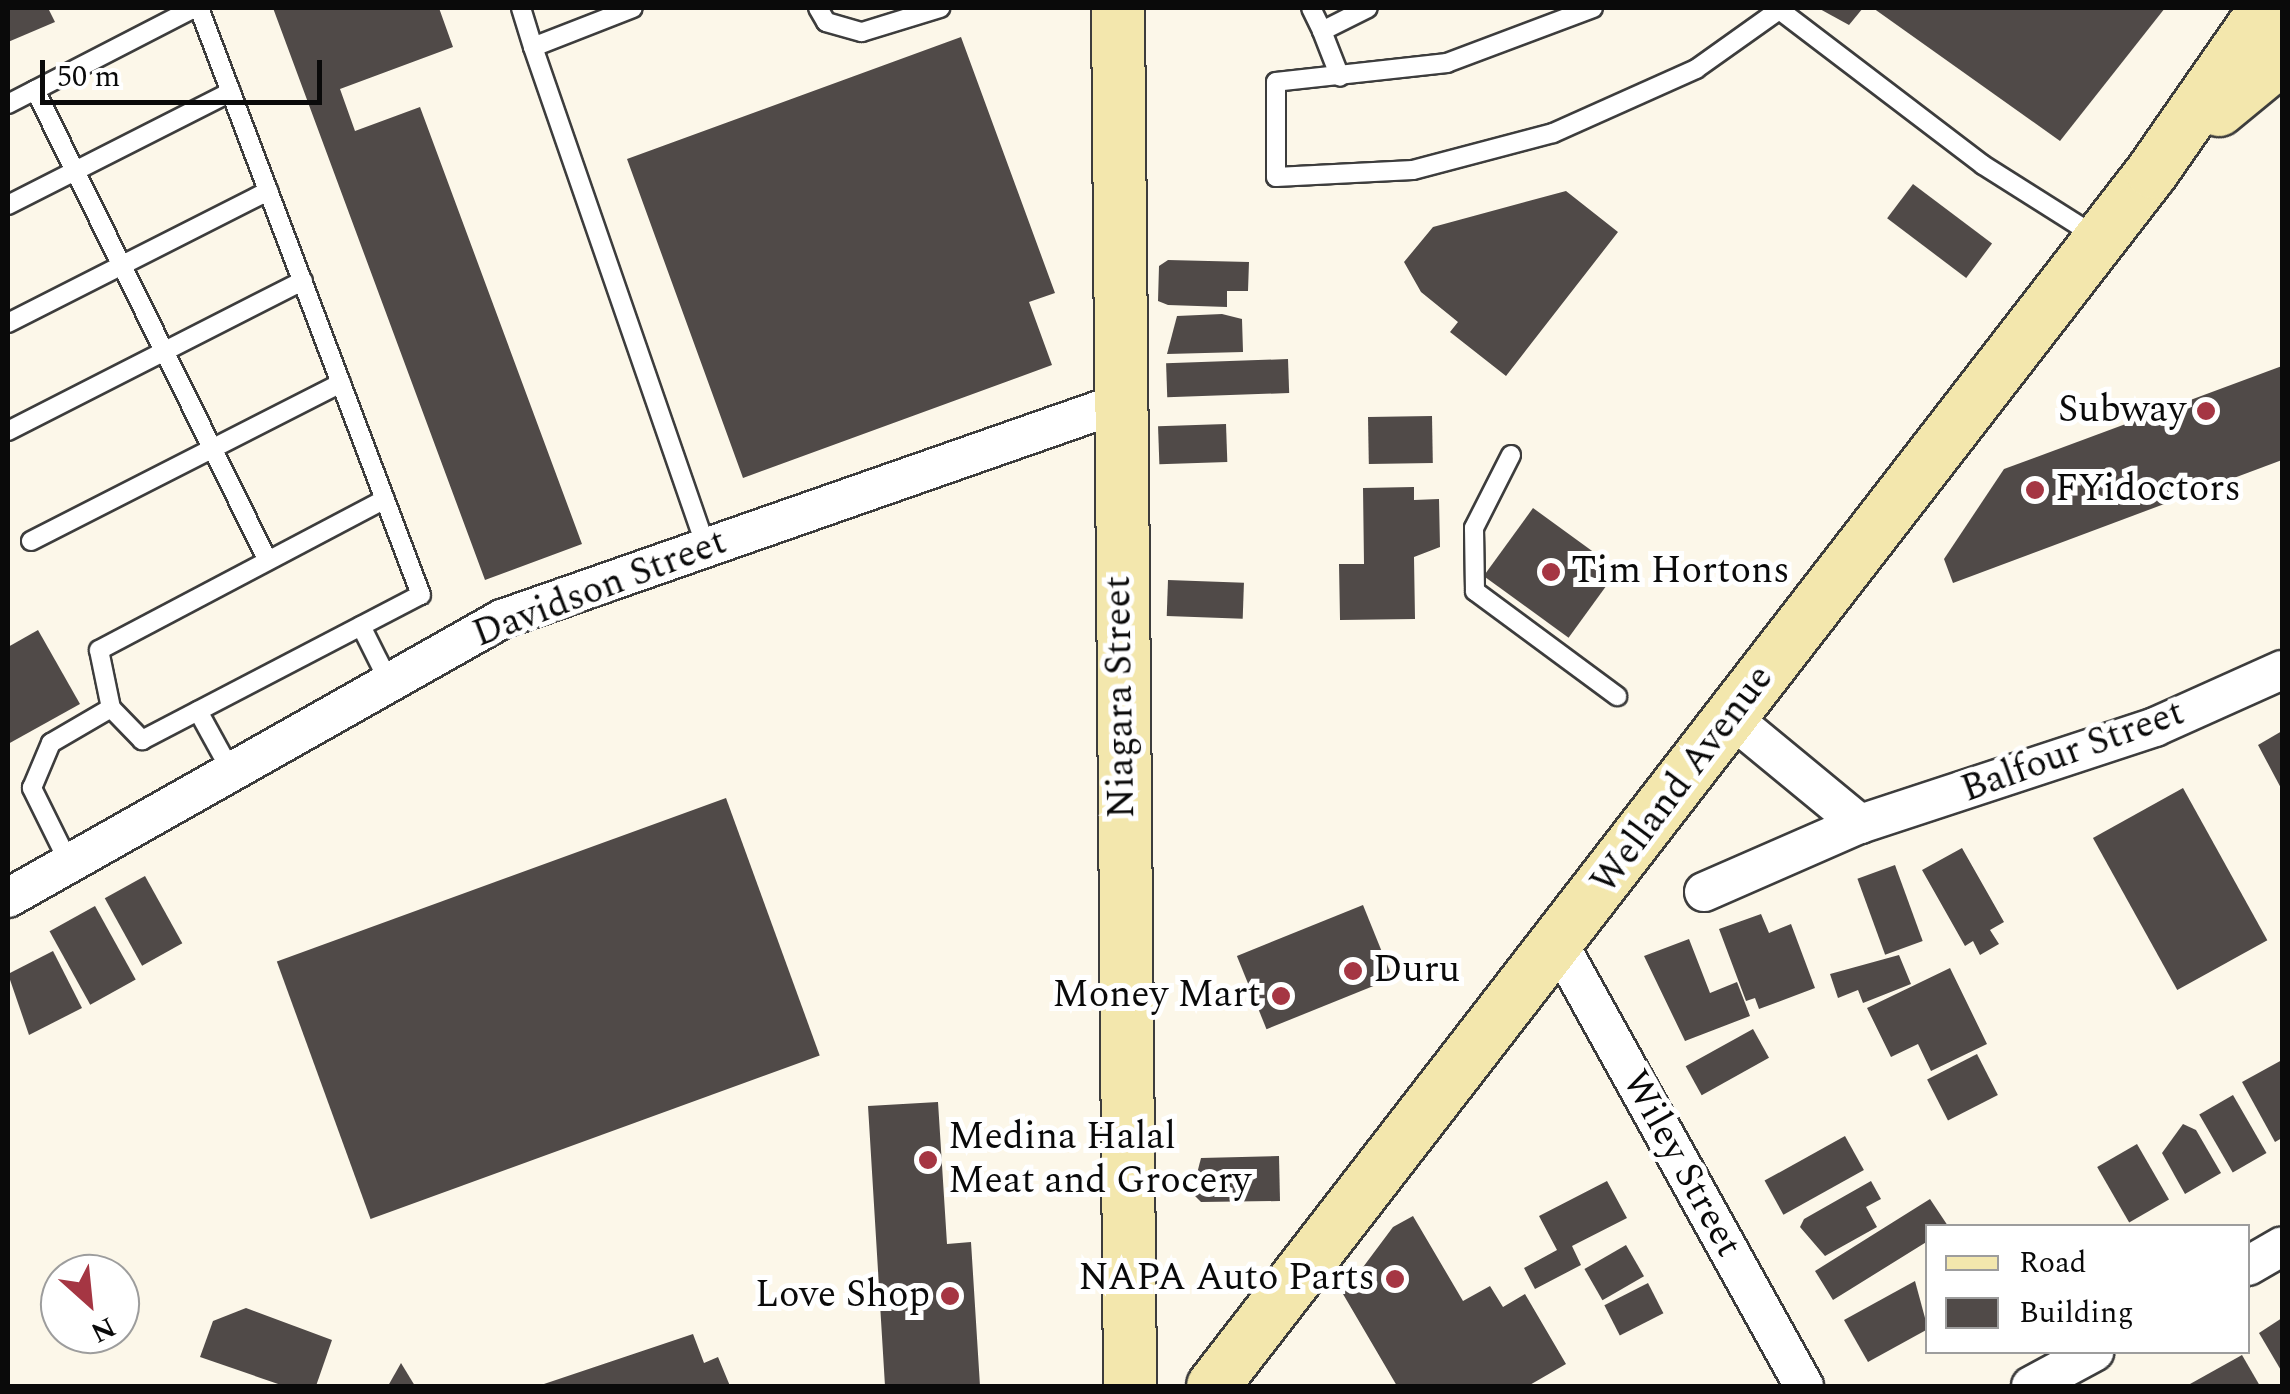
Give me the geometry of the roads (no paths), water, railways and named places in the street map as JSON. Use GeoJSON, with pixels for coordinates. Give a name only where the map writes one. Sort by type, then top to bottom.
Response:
{"type":"FeatureCollection","features":[{"type":"Feature","properties":{"kind":"main road","name":"Niagara Street"},"geometry":{"type":"LineString","coordinates":[[1118,8],[1117,404],[1130,1386]]}},
{"type":"Feature","properties":{"kind":"main road"},"geometry":{"type":"LineString","coordinates":[[2152,172],[2266,8]]}},
{"type":"Feature","properties":{"kind":"main road"},"geometry":{"type":"LineString","coordinates":[[2152,172],[2282,58]]}},
{"type":"Feature","properties":{"kind":"main road","name":"Welland Avenue"},"geometry":{"type":"LineString","coordinates":[[1213,1386],[2152,172]]}},
{"type":"Feature","properties":{"kind":"street","name":"Davidson Street"},"geometry":{"type":"LineString","coordinates":[[8,898],[502,620],[1117,404]]}},
{"type":"Feature","properties":{"kind":"street","name":"Balfour Street"},"geometry":{"type":"LineString","coordinates":[[1704,892],[1860,824],[2154,727],[2282,670]]}},
{"type":"Feature","properties":{"kind":"street"},"geometry":{"type":"LineString","coordinates":[[1729,716],[1860,824]]}},
{"type":"Feature","properties":{"kind":"street","name":"Wiley Street"},"geometry":{"type":"LineString","coordinates":[[1558,941],[1804,1386]]}},
{"type":"Feature","properties":{"kind":"street"},"geometry":{"type":"LineString","coordinates":[[2250,1265],[2282,1246]]}},
{"type":"Feature","properties":{"kind":"street"},"geometry":{"type":"LineString","coordinates":[[2031,1386],[2090,1354]]}},
{"type":"Feature","properties":{"kind":"lane"},"geometry":{"type":"LineString","coordinates":[[8,104],[196,8],[232,92],[421,594],[142,740],[112,708],[99,650],[385,499]]}},
{"type":"Feature","properties":{"kind":"lane"},"geometry":{"type":"LineString","coordinates":[[521,8],[706,548]]}},
{"type":"Feature","properties":{"kind":"lane"},"geometry":{"type":"LineString","coordinates":[[533,47],[633,8]]}},
{"type":"Feature","properties":{"kind":"lane"},"geometry":{"type":"LineString","coordinates":[[818,8],[826,22],[862,32],[940,8]]}},
{"type":"Feature","properties":{"kind":"lane"},"geometry":{"type":"LineString","coordinates":[[1311,8],[1340,77]]}},
{"type":"Feature","properties":{"kind":"lane"},"geometry":{"type":"LineString","coordinates":[[1322,31],[1368,8]]}},
{"type":"Feature","properties":{"kind":"lane"},"geometry":{"type":"LineString","coordinates":[[1593,8],[1447,63],[1276,82],[1276,177],[1413,170],[1552,133],[1696,68],[1778,9],[1983,165],[2100,240]]}},
{"type":"Feature","properties":{"kind":"lane"},"geometry":{"type":"LineString","coordinates":[[36,90],[268,561]]}},
{"type":"Feature","properties":{"kind":"lane"},"geometry":{"type":"LineString","coordinates":[[8,205],[232,92]]}},
{"type":"Feature","properties":{"kind":"lane"},"geometry":{"type":"LineString","coordinates":[[8,323],[268,191]]}},
{"type":"Feature","properties":{"kind":"lane"},"geometry":{"type":"LineString","coordinates":[[8,431],[302,281]]}},
{"type":"Feature","properties":{"kind":"lane"},"geometry":{"type":"LineString","coordinates":[[32,541],[341,383]]}},
{"type":"Feature","properties":{"kind":"lane"},"geometry":{"type":"LineString","coordinates":[[1511,455],[1474,528],[1475,591],[1617,696]]}},
{"type":"Feature","properties":{"kind":"lane"},"geometry":{"type":"LineString","coordinates":[[361,626],[389,682]]}},
{"type":"Feature","properties":{"kind":"lane"},"geometry":{"type":"LineString","coordinates":[[69,863],[32,788],[51,743],[112,708]]}},
{"type":"Feature","properties":{"kind":"lane"},"geometry":{"type":"LineString","coordinates":[[198,711],[231,771]]}},
{"type":"Feature","properties":{"kind":"place","name":"Subway"},"geometry":{"type":"Point","coordinates":[2206,411]}},
{"type":"Feature","properties":{"kind":"place","name":"FYidoctors"},"geometry":{"type":"Point","coordinates":[2035,490]}},
{"type":"Feature","properties":{"kind":"place","name":"Tim Hortons"},"geometry":{"type":"Point","coordinates":[1551,572]}},
{"type":"Feature","properties":{"kind":"place","name":"Duru"},"geometry":{"type":"Point","coordinates":[1353,971]}},
{"type":"Feature","properties":{"kind":"place","name":"Money Mart"},"geometry":{"type":"Point","coordinates":[1281,996]}},
{"type":"Feature","properties":{"kind":"place","name":"Medina Halal Meat and Grocery"},"geometry":{"type":"Point","coordinates":[928,1160]}},
{"type":"Feature","properties":{"kind":"place","name":"NAPA Auto Parts"},"geometry":{"type":"Point","coordinates":[1395,1279]}},
{"type":"Feature","properties":{"kind":"place","name":"Love Shop"},"geometry":{"type":"Point","coordinates":[950,1296]}}]}
